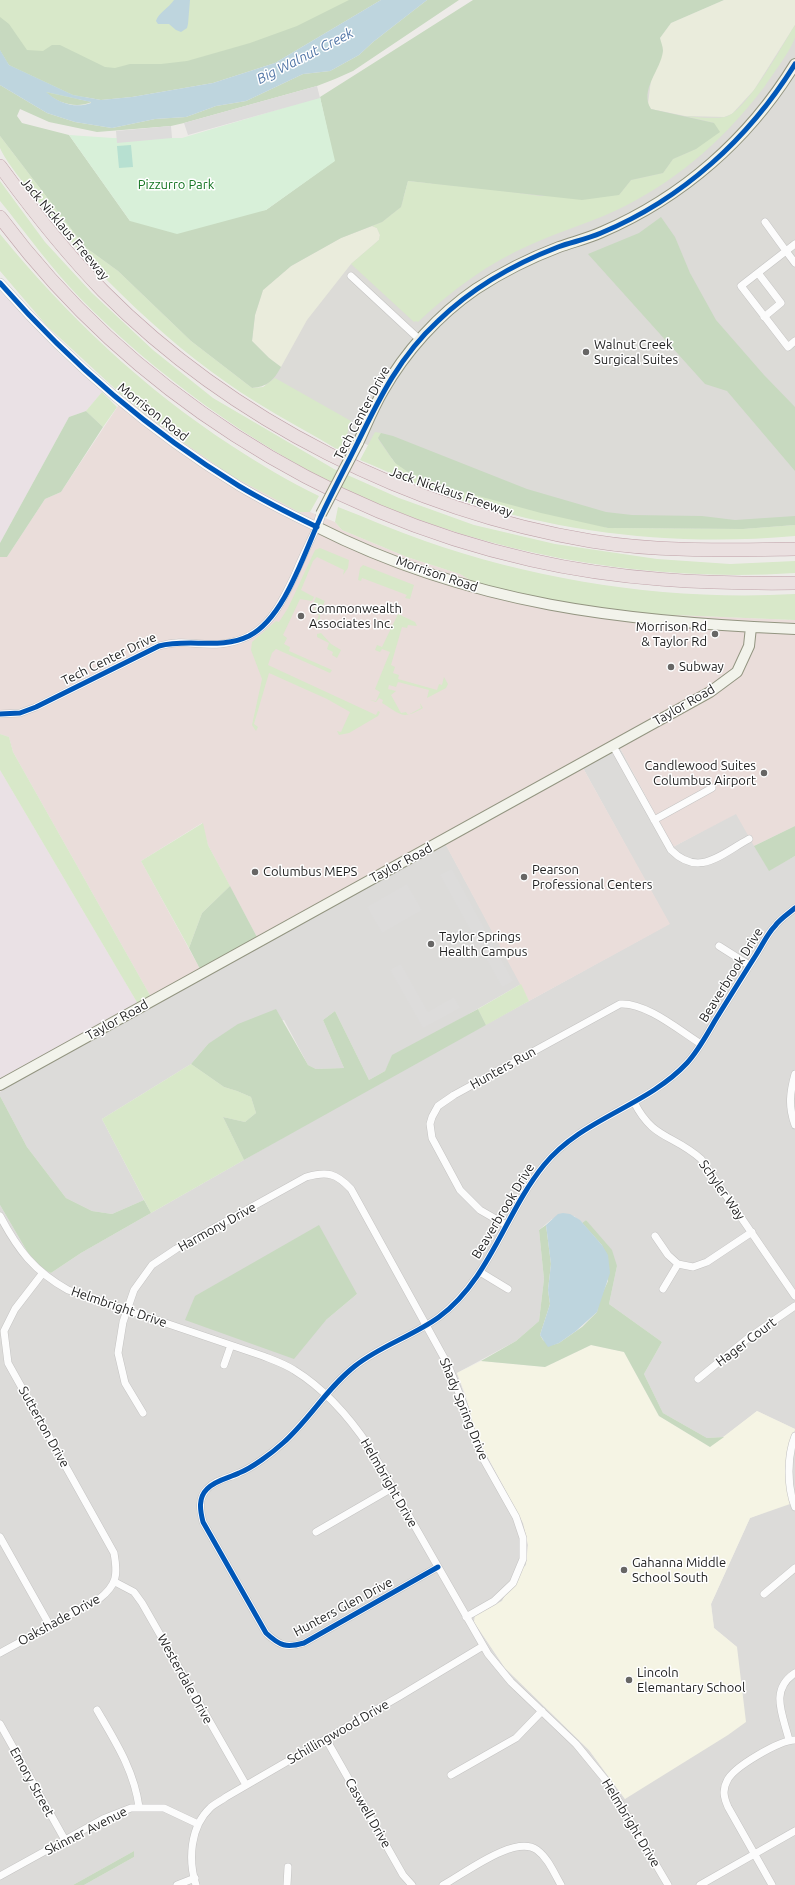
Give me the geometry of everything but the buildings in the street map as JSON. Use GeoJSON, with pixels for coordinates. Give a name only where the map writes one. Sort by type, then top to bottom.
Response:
{"type":"FeatureCollection","features":[{"type":"Feature","properties":{"kind":"highway","name":"Jack Nicklaus Freeway"},"geometry":{"type":"LineString","coordinates":[[0,166],[28,205],[63,247],[104,292],[164,347],[247,407],[307,443],[385,482],[442,503],[517,526],[593,541],[689,551],[794,548]]}},
{"type":"Feature","properties":{"kind":"highway"},"geometry":{"type":"LineString","coordinates":[[0,217],[48,276],[131,358],[213,421],[282,463],[348,498],[406,523],[466,543],[532,561],[628,577],[714,584],[795,584]]}},
{"type":"Feature","properties":{"kind":"main road","name":"Tech Center Drive"},"geometry":{"type":"LineString","coordinates":[[321,514],[358,443],[382,391],[406,355],[437,321],[481,286],[518,264],[558,247],[601,233],[638,216],[671,195],[709,167],[730,148],[777,93],[795,64]]}},
{"type":"Feature","properties":{"kind":"main road","name":"Morrison Road"},"geometry":{"type":"LineString","coordinates":[[317,527],[406,565],[478,589],[524,600],[623,617],[795,629]]}},
{"type":"Feature","properties":{"kind":"main road","name":"Taylor Road"},"geometry":{"type":"LineString","coordinates":[[0,1085],[710,692],[737,672],[749,646],[751,627]]}},
{"type":"Feature","properties":{"kind":"street"},"geometry":{"type":"LineString","coordinates":[[765,222],[795,262]]}},
{"type":"Feature","properties":{"kind":"street"},"geometry":{"type":"LineString","coordinates":[[795,244],[741,286],[788,347],[795,342]]}},
{"type":"Feature","properties":{"kind":"street"},"geometry":{"type":"LineString","coordinates":[[758,273],[781,303],[764,317]]}},
{"type":"Feature","properties":{"kind":"street"},"geometry":{"type":"LineString","coordinates":[[351,276],[420,340]]}},
{"type":"Feature","properties":{"kind":"street","name":"Morrison Road"},"geometry":{"type":"LineString","coordinates":[[0,282],[44,331],[77,363],[153,428],[238,485],[317,527]]}},
{"type":"Feature","properties":{"kind":"street","name":"Tech Center Drive"},"geometry":{"type":"LineString","coordinates":[[0,714],[20,713],[36,707],[159,646],[179,642],[218,644],[234,642],[258,630],[269,621],[281,602],[317,527],[321,514]]}},
{"type":"Feature","properties":{"kind":"street"},"geometry":{"type":"LineString","coordinates":[[613,746],[671,850],[681,860],[695,864],[708,861],[749,839]]}},
{"type":"Feature","properties":{"kind":"street"},"geometry":{"type":"LineString","coordinates":[[654,820],[712,788]]}},
{"type":"Feature","properties":{"kind":"street","name":"Beaverbrook Drive"},"geometry":{"type":"LineString","coordinates":[[201,1498],[212,1485],[241,1473],[282,1444],[326,1395],[356,1365],[426,1325],[453,1305],[480,1272],[506,1225],[543,1166],[560,1148],[586,1128],[634,1102],[668,1080],[686,1064],[701,1044],[774,926],[795,908]]}},
{"type":"Feature","properties":{"kind":"street"},"geometry":{"type":"LineString","coordinates":[[719,946],[749,965]]}},
{"type":"Feature","properties":{"kind":"street","name":"Hunters Run"},"geometry":{"type":"LineString","coordinates":[[506,1225],[480,1210],[460,1190],[432,1138],[430,1124],[438,1106],[454,1095],[620,1004],[629,1003],[644,1008],[701,1044]]}},
{"type":"Feature","properties":{"kind":"street"},"geometry":{"type":"LineString","coordinates":[[795,1074],[789,1094],[790,1113],[795,1125]]}},
{"type":"Feature","properties":{"kind":"street","name":"Schyler Way"},"geometry":{"type":"LineString","coordinates":[[634,1102],[650,1127],[665,1138],[690,1149],[701,1159],[795,1296]]}},
{"type":"Feature","properties":{"kind":"street","name":"Harmony Drive"},"geometry":{"type":"LineString","coordinates":[[143,1413],[125,1383],[118,1353],[123,1322],[134,1290],[152,1265],[176,1249],[306,1177],[319,1174],[332,1174]]}},
{"type":"Feature","properties":{"kind":"street","name":"Shady Spring Drive"},"geometry":{"type":"LineString","coordinates":[[332,1174],[342,1180],[350,1189],[448,1366],[466,1411],[468,1422],[480,1453],[516,1517],[523,1538],[523,1559],[513,1583],[494,1601],[466,1616]]}},
{"type":"Feature","properties":{"kind":"street","name":"Helmbright Drive"},"geometry":{"type":"LineString","coordinates":[[0,1216],[22,1253],[42,1274],[68,1290],[263,1356],[294,1370],[326,1395],[353,1423],[483,1646],[511,1682],[576,1744],[608,1783],[668,1885]]}},
{"type":"Feature","properties":{"kind":"street"},"geometry":{"type":"LineString","coordinates":[[655,1236],[668,1255],[678,1264],[693,1267],[707,1262],[752,1232]]}},
{"type":"Feature","properties":{"kind":"street"},"geometry":{"type":"LineString","coordinates":[[663,1289],[678,1264]]}},
{"type":"Feature","properties":{"kind":"street"},"geometry":{"type":"LineString","coordinates":[[480,1272],[508,1289]]}},
{"type":"Feature","properties":{"kind":"street","name":"Sutterton Drive"},"geometry":{"type":"LineString","coordinates":[[42,1274],[15,1309],[2,1331],[8,1363],[114,1553],[117,1568],[115,1582]]}},
{"type":"Feature","properties":{"kind":"street","name":"Hager Court"},"geometry":{"type":"LineString","coordinates":[[698,1379],[747,1339],[795,1306]]}},
{"type":"Feature","properties":{"kind":"street"},"geometry":{"type":"LineString","coordinates":[[224,1365],[231,1345]]}},
{"type":"Feature","properties":{"kind":"street"},"geometry":{"type":"LineString","coordinates":[[795,1436],[789,1460],[791,1498],[795,1507]]}},
{"type":"Feature","properties":{"kind":"street"},"geometry":{"type":"LineString","coordinates":[[316,1532],[392,1488]]}},
{"type":"Feature","properties":{"kind":"street","name":"Hunters Glen Drive"},"geometry":{"type":"LineString","coordinates":[[201,1498],[200,1510],[203,1522],[266,1633],[276,1643],[290,1647],[304,1643],[438,1567]]}},
{"type":"Feature","properties":{"kind":"street"},"geometry":{"type":"LineString","coordinates":[[0,1537],[50,1626]]}},
{"type":"Feature","properties":{"kind":"street"},"geometry":{"type":"LineString","coordinates":[[764,1594],[795,1568]]}},
{"type":"Feature","properties":{"kind":"street","name":"Oakshade Drive"},"geometry":{"type":"LineString","coordinates":[[0,1654],[99,1599],[108,1592],[115,1582]]}},
{"type":"Feature","properties":{"kind":"street","name":"Westerdale Drive"},"geometry":{"type":"LineString","coordinates":[[115,1582],[134,1592],[142,1603],[246,1785]]}},
{"type":"Feature","properties":{"kind":"street","name":"Schillingwood Drive"},"geometry":{"type":"LineString","coordinates":[[198,1824],[210,1808],[246,1785],[483,1646]]}},
{"type":"Feature","properties":{"kind":"street"},"geometry":{"type":"LineString","coordinates":[[772,1885],[728,1808],[724,1798],[724,1788],[727,1779],[734,1771],[792,1740],[779,1698],[781,1687],[788,1678],[795,1673]]}},
{"type":"Feature","properties":{"kind":"street"},"geometry":{"type":"LineString","coordinates":[[97,1710],[127,1762],[136,1788],[139,1807]]}},
{"type":"Feature","properties":{"kind":"street"},"geometry":{"type":"LineString","coordinates":[[451,1775],[516,1738],[542,1711]]}},
{"type":"Feature","properties":{"kind":"street","name":"Emory Street"},"geometry":{"type":"LineString","coordinates":[[0,1724],[65,1840]]}},
{"type":"Feature","properties":{"kind":"street","name":"Caswell Drive"},"geometry":{"type":"LineString","coordinates":[[326,1739],[403,1875],[412,1885]]}},
{"type":"Feature","properties":{"kind":"street","name":"Skinner Avenue"},"geometry":{"type":"LineString","coordinates":[[0,1876],[104,1819],[131,1808],[164,1808],[198,1824]]}},
{"type":"Feature","properties":{"kind":"street"},"geometry":{"type":"LineString","coordinates":[[177,1885],[195,1882],[190,1854],[198,1824]]}},
{"type":"Feature","properties":{"kind":"street"},"geometry":{"type":"LineString","coordinates":[[700,1885],[795,1831]]}},
{"type":"Feature","properties":{"kind":"street"},"geometry":{"type":"LineString","coordinates":[[443,1885],[454,1883],[506,1849],[521,1845],[536,1849],[547,1860],[561,1885]]}},
{"type":"Feature","properties":{"kind":"street"},"geometry":{"type":"LineString","coordinates":[[287,1885],[288,1866]]}},
{"type":"Feature","properties":{"kind":"shaded area"},"geometry":{"type":"Polygon","coordinates":[[[724,0],[795,0],[795,25],[754,90],[732,114],[724,117],[685,116],[651,109],[648,104],[651,80],[663,51],[660,38],[671,23],[724,0]]]}},
{"type":"Feature","properties":{"kind":"shaded area"},"geometry":{"type":"Polygon","coordinates":[[[795,0],[795,522],[649,527],[398,462],[278,395],[177,312],[795,0]]]}},
{"type":"Feature","properties":{"kind":"shaded area"},"geometry":{"type":"Polygon","coordinates":[[[317,86],[320,98],[188,135],[184,123],[317,86]]]}},
{"type":"Feature","properties":{"kind":"shaded area"},"geometry":{"type":"Polygon","coordinates":[[[171,126],[172,138],[117,143],[116,131],[171,126]]]}},
{"type":"Feature","properties":{"kind":"shaded area"},"geometry":{"type":"Polygon","coordinates":[[[372,226],[377,228],[380,235],[379,240],[351,264],[307,320],[281,367],[269,358],[252,341],[255,315],[263,290],[291,266],[341,238],[372,226]]]}},
{"type":"Feature","properties":{"kind":"shaded area"},"geometry":{"type":"Polygon","coordinates":[[[0,291],[61,355],[102,392],[86,411],[69,417],[0,543],[0,291]]]}},
{"type":"Feature","properties":{"kind":"shaded area"},"geometry":{"type":"Polygon","coordinates":[[[124,397],[177,438],[299,512],[310,512],[335,522],[342,530],[407,557],[460,574],[470,580],[649,614],[795,620],[795,826],[754,846],[736,814],[673,847],[620,748],[583,768],[670,924],[529,1001],[441,836],[258,939],[208,845],[202,823],[141,861],[200,969],[151,997],[13,752],[9,737],[0,734],[0,557],[7,557],[45,499],[61,492],[124,397]]]}},
{"type":"Feature","properties":{"kind":"shaded area"},"geometry":{"type":"Polygon","coordinates":[[[620,748],[673,847],[736,813],[769,870],[795,856],[795,1429],[795,1885],[84,1885],[134,1857],[134,1851],[73,1885],[0,1885],[0,1205],[28,1253],[51,1273],[81,1253],[356,1096],[669,924],[583,768],[620,748]],[[574,1216],[552,1219],[539,1230],[544,1279],[539,1321],[516,1341],[457,1373],[484,1451],[524,1523],[528,1545],[526,1565],[516,1575],[502,1601],[475,1616],[474,1622],[505,1668],[589,1750],[625,1799],[737,1647],[714,1628],[711,1604],[750,1518],[789,1503],[785,1468],[795,1429],[757,1411],[724,1437],[707,1438],[663,1413],[644,1374],[662,1342],[609,1304],[617,1266],[586,1220],[582,1223],[574,1216]],[[357,1294],[185,1319],[242,1339],[326,1320],[357,1294]]]}},
{"type":"Feature","properties":{"kind":"shaded area"},"geometry":{"type":"Polygon","coordinates":[[[0,770],[138,1004],[0,1092],[0,770]]]}},
{"type":"Feature","properties":{"kind":"shaded area"},"geometry":{"type":"Polygon","coordinates":[[[446,845],[521,984],[427,1038],[393,1055],[385,1071],[369,1080],[335,1011],[323,1020],[344,1068],[316,1069],[308,1065],[284,1020],[208,1044],[191,1064],[102,1119],[144,1200],[112,1214],[92,1211],[66,1198],[27,1147],[0,1096],[0,1092],[138,1004],[262,945],[446,845]]]}},
{"type":"Feature","properties":{"kind":"shaded area"},"geometry":{"type":"Polygon","coordinates":[[[452,869],[513,981],[502,987],[440,875],[452,869]]]}},
{"type":"Feature","properties":{"kind":"shaded area"},"geometry":{"type":"Polygon","coordinates":[[[407,884],[422,910],[382,933],[367,907],[407,884]]]}},
{"type":"Feature","properties":{"kind":"shaded area"},"geometry":{"type":"Polygon","coordinates":[[[401,964],[428,1012],[454,997],[460,1008],[423,1028],[390,970],[401,964]]]}},
{"type":"Feature","properties":{"kind":"shaded area","name":"Gahanna Middle School South"},"geometry":{"type":"Polygon","coordinates":[[[591,1345],[624,1352],[659,1416],[710,1447],[757,1411],[795,1429],[785,1468],[790,1504],[750,1518],[711,1604],[714,1628],[737,1647],[746,1722],[728,1735],[625,1799],[589,1750],[505,1668],[474,1622],[475,1616],[502,1601],[516,1575],[526,1565],[528,1545],[523,1523],[475,1433],[466,1396],[457,1373],[481,1361],[545,1367],[591,1345]]]}},
{"type":"Feature","properties":{"kind":"green space"},"geometry":{"type":"Polygon","coordinates":[[[0,0],[373,0],[274,62],[54,103],[0,57],[0,0]]]}},
{"type":"Feature","properties":{"kind":"green space"},"geometry":{"type":"Polygon","coordinates":[[[349,0],[381,0],[275,63],[213,83],[132,97],[101,100],[73,95],[9,65],[0,50],[0,17],[9,24],[27,50],[43,51],[52,45],[60,45],[105,67],[115,68],[130,64],[161,64],[187,61],[250,43],[297,26],[349,0]]]}},
{"type":"Feature","properties":{"kind":"green space"},"geometry":{"type":"Polygon","coordinates":[[[427,0],[459,0],[353,71],[317,86],[171,126],[97,132],[49,122],[20,109],[17,116],[22,123],[69,135],[130,221],[266,210],[334,161],[320,97],[473,0],[724,0],[671,23],[660,38],[663,51],[659,65],[649,87],[648,95],[648,102],[651,109],[714,123],[720,132],[696,149],[673,159],[663,173],[631,180],[619,195],[582,200],[408,181],[401,207],[382,222],[341,238],[291,266],[263,290],[255,315],[252,341],[269,358],[281,367],[276,376],[270,382],[262,386],[252,388],[191,341],[118,271],[85,247],[0,136],[0,85],[47,113],[75,122],[112,128],[155,119],[186,117],[216,106],[246,101],[303,74],[330,71],[359,55],[373,42],[427,0]]]}},
{"type":"Feature","properties":{"kind":"green space"},"geometry":{"type":"Polygon","coordinates":[[[795,25],[795,37],[793,42],[765,86],[720,138],[685,168],[647,194],[627,205],[532,244],[500,260],[457,288],[418,322],[414,322],[351,264],[379,240],[380,235],[377,228],[372,226],[382,222],[401,207],[408,181],[540,196],[619,195],[631,180],[663,173],[673,159],[696,149],[714,123],[685,116],[720,118],[734,113],[743,104],[763,77],[795,25]]]}},
{"type":"Feature","properties":{"kind":"green space"},"geometry":{"type":"Polygon","coordinates":[[[45,92],[92,102],[79,105],[67,104],[45,92]]]}},
{"type":"Feature","properties":{"kind":"green space","name":"Pizzurro Park"},"geometry":{"type":"Polygon","coordinates":[[[320,97],[335,161],[266,210],[177,234],[130,221],[69,135],[113,138],[182,138],[320,97]]]}},
{"type":"Feature","properties":{"kind":"green space"},"geometry":{"type":"Polygon","coordinates":[[[0,136],[85,247],[118,271],[191,341],[252,388],[263,387],[275,378],[351,421],[340,451],[266,408],[226,382],[165,335],[108,281],[56,224],[3,154],[0,148],[0,136]]]}},
{"type":"Feature","properties":{"kind":"green space"},"geometry":{"type":"Polygon","coordinates":[[[131,145],[133,167],[119,168],[117,146],[131,145]]]}},
{"type":"Feature","properties":{"kind":"green space"},"geometry":{"type":"Polygon","coordinates":[[[0,181],[45,242],[92,293],[153,350],[213,398],[334,469],[399,498],[474,525],[555,544],[657,559],[730,564],[795,561],[795,573],[739,575],[681,573],[624,568],[566,559],[509,547],[453,531],[399,512],[347,490],[275,452],[240,429],[171,380],[139,353],[79,297],[49,262],[0,201],[0,181]]]}},
{"type":"Feature","properties":{"kind":"green space"},"geometry":{"type":"Polygon","coordinates":[[[661,217],[675,237],[690,273],[716,320],[764,375],[795,407],[795,471],[727,391],[705,384],[588,254],[639,233],[661,217]]]}},
{"type":"Feature","properties":{"kind":"green space"},"geometry":{"type":"Polygon","coordinates":[[[0,234],[52,294],[79,322],[137,375],[199,424],[232,446],[297,485],[319,496],[310,512],[299,512],[232,476],[177,438],[124,397],[47,326],[0,271],[0,234]]]}},
{"type":"Feature","properties":{"kind":"green space"},"geometry":{"type":"Polygon","coordinates":[[[102,392],[117,407],[103,427],[86,411],[102,392]]]}},
{"type":"Feature","properties":{"kind":"green space"},"geometry":{"type":"Polygon","coordinates":[[[86,411],[103,427],[61,492],[45,499],[7,557],[0,557],[0,543],[69,417],[86,411]]]}},
{"type":"Feature","properties":{"kind":"green space"},"geometry":{"type":"Polygon","coordinates":[[[375,432],[381,433],[378,439],[395,463],[608,528],[743,529],[795,525],[795,536],[712,540],[670,538],[588,530],[547,523],[467,502],[399,477],[360,460],[375,432]]]}},
{"type":"Feature","properties":{"kind":"green space"},"geometry":{"type":"Polygon","coordinates":[[[381,433],[393,436],[527,489],[606,512],[632,515],[702,516],[735,520],[795,516],[795,525],[743,529],[608,528],[541,513],[445,487],[408,472],[395,463],[378,438],[381,433]]]}},
{"type":"Feature","properties":{"kind":"green space"},"geometry":{"type":"Polygon","coordinates":[[[338,507],[414,537],[469,555],[515,568],[561,578],[607,586],[654,591],[748,595],[795,594],[795,620],[649,614],[543,599],[492,588],[470,580],[460,574],[407,557],[342,530],[335,522],[338,507]]]}},
{"type":"Feature","properties":{"kind":"green space"},"geometry":{"type":"Polygon","coordinates":[[[320,548],[349,560],[348,568],[343,575],[344,570],[317,557],[313,561],[301,590],[314,597],[312,601],[300,599],[283,635],[287,638],[284,644],[290,647],[289,651],[332,670],[330,673],[276,649],[272,653],[268,665],[376,715],[378,711],[380,712],[378,716],[349,733],[339,735],[337,731],[341,732],[350,712],[327,699],[269,673],[254,724],[258,727],[256,731],[252,725],[262,679],[251,650],[252,642],[276,621],[279,622],[288,608],[315,550],[320,548]]]}},
{"type":"Feature","properties":{"kind":"green space"},"geometry":{"type":"Polygon","coordinates":[[[363,565],[414,585],[410,599],[405,598],[407,595],[362,578],[361,581],[358,580],[360,568],[363,565]]]}},
{"type":"Feature","properties":{"kind":"green space"},"geometry":{"type":"Polygon","coordinates":[[[316,597],[325,601],[320,612],[320,627],[315,625],[319,615],[313,612],[316,606],[313,604],[316,597]]]}},
{"type":"Feature","properties":{"kind":"green space"},"geometry":{"type":"Polygon","coordinates":[[[398,614],[415,622],[417,626],[408,625],[407,628],[402,627],[391,665],[395,667],[393,673],[399,675],[398,679],[437,690],[439,684],[442,685],[444,677],[448,684],[446,688],[427,698],[429,690],[398,682],[396,687],[389,685],[388,689],[396,691],[391,695],[401,713],[406,712],[408,715],[398,713],[394,711],[382,703],[383,700],[379,698],[376,702],[370,700],[376,701],[380,692],[375,689],[390,652],[382,649],[380,652],[375,650],[377,645],[382,647],[398,614]]]}},
{"type":"Feature","properties":{"kind":"green space"},"geometry":{"type":"Polygon","coordinates":[[[321,633],[331,644],[341,650],[337,658],[332,655],[333,652],[327,649],[329,643],[317,637],[317,634],[321,633]]]}},
{"type":"Feature","properties":{"kind":"green space"},"geometry":{"type":"Polygon","coordinates":[[[420,703],[423,708],[410,714],[421,708],[420,703]]]}},
{"type":"Feature","properties":{"kind":"green space"},"geometry":{"type":"Polygon","coordinates":[[[0,734],[9,737],[13,752],[151,997],[138,1004],[0,770],[0,734]]]}},
{"type":"Feature","properties":{"kind":"green space"},"geometry":{"type":"Polygon","coordinates":[[[203,823],[208,845],[230,886],[202,913],[189,948],[141,861],[203,823]]]}},
{"type":"Feature","properties":{"kind":"green space"},"geometry":{"type":"Polygon","coordinates":[[[795,826],[795,856],[769,871],[754,846],[795,826]]]}},
{"type":"Feature","properties":{"kind":"green space"},"geometry":{"type":"Polygon","coordinates":[[[230,886],[258,939],[200,969],[189,948],[202,913],[230,886]]]}},
{"type":"Feature","properties":{"kind":"green space"},"geometry":{"type":"Polygon","coordinates":[[[521,984],[529,1001],[486,1025],[478,1009],[521,984]]]}},
{"type":"Feature","properties":{"kind":"green space"},"geometry":{"type":"Polygon","coordinates":[[[276,1009],[308,1065],[316,1069],[344,1068],[323,1020],[335,1011],[369,1080],[385,1071],[392,1055],[478,1009],[486,1025],[244,1160],[223,1117],[245,1122],[256,1113],[251,1097],[224,1087],[191,1064],[208,1044],[238,1024],[276,1009]]]}},
{"type":"Feature","properties":{"kind":"green space"},"geometry":{"type":"Polygon","coordinates":[[[191,1064],[224,1087],[251,1097],[256,1113],[245,1122],[223,1117],[244,1160],[151,1213],[102,1119],[191,1064]]]}},
{"type":"Feature","properties":{"kind":"green space"},"geometry":{"type":"Polygon","coordinates":[[[0,1096],[27,1147],[66,1198],[92,1211],[112,1214],[144,1200],[151,1213],[81,1253],[51,1273],[43,1269],[28,1253],[0,1205],[0,1096]]]}},
{"type":"Feature","properties":{"kind":"green space"},"geometry":{"type":"Polygon","coordinates":[[[586,1220],[612,1250],[617,1266],[609,1304],[662,1342],[644,1374],[663,1413],[707,1438],[724,1437],[710,1447],[659,1416],[624,1352],[591,1345],[545,1367],[481,1361],[516,1341],[539,1321],[544,1279],[539,1230],[546,1225],[551,1264],[548,1290],[550,1304],[540,1335],[543,1340],[552,1345],[559,1343],[582,1327],[597,1312],[599,1301],[608,1281],[602,1245],[582,1223],[586,1220]]]}},
{"type":"Feature","properties":{"kind":"green space"},"geometry":{"type":"Polygon","coordinates":[[[319,1225],[357,1294],[326,1320],[294,1359],[185,1320],[195,1296],[319,1225]]]}},
{"type":"Feature","properties":{"kind":"green space"},"geometry":{"type":"Polygon","coordinates":[[[134,1851],[134,1857],[84,1885],[73,1885],[134,1851]]]}},
{"type":"Feature","properties":{"kind":"water"},"geometry":{"type":"Polygon","coordinates":[[[174,0],[190,0],[187,28],[181,32],[169,24],[158,24],[156,21],[159,15],[174,0]]]}},
{"type":"Feature","properties":{"kind":"water","name":"Big Walnut Creek"},"geometry":{"type":"Polygon","coordinates":[[[381,0],[427,0],[373,42],[359,55],[330,71],[303,74],[246,101],[216,106],[186,117],[155,119],[112,128],[75,122],[47,113],[0,85],[0,50],[9,65],[73,95],[101,100],[132,97],[213,83],[275,63],[381,0]],[[46,92],[67,104],[85,105],[91,102],[46,92]]]}},
{"type":"Feature","properties":{"kind":"water"},"geometry":{"type":"Polygon","coordinates":[[[558,1214],[570,1214],[580,1220],[602,1245],[608,1255],[610,1273],[597,1312],[576,1331],[559,1343],[548,1347],[540,1335],[550,1304],[548,1290],[551,1264],[546,1225],[558,1214]]]}},
{"type":"Feature","properties":{"kind":"cycle path"},"geometry":{"type":"LineString","coordinates":[[0,714],[20,713],[36,707],[159,646],[182,643],[216,643],[238,640],[249,636],[262,627],[274,614],[293,581],[323,512],[383,393],[402,363],[425,334],[451,309],[494,278],[525,261],[558,247],[596,235],[631,219],[659,203],[686,184],[712,164],[757,117],[795,64]]}},
{"type":"Feature","properties":{"kind":"cycle path"},"geometry":{"type":"LineString","coordinates":[[0,283],[26,312],[82,367],[112,394],[173,442],[239,486],[317,527]]}},
{"type":"Feature","properties":{"kind":"cycle path"},"geometry":{"type":"LineString","coordinates":[[438,1567],[304,1643],[284,1645],[275,1641],[266,1633],[203,1522],[201,1509],[202,1496],[210,1486],[218,1481],[250,1468],[278,1447],[292,1434],[336,1384],[355,1366],[375,1353],[429,1324],[457,1302],[484,1265],[518,1204],[544,1165],[559,1149],[577,1135],[653,1091],[671,1078],[687,1063],[703,1042],[770,933],[779,921],[795,908]]}},
{"type":"Feature","properties":{"kind":"place","name":"Walnut Creek Surgical Suites"},"geometry":{"type":"Point","coordinates":[586,352]}},
{"type":"Feature","properties":{"kind":"place","name":"Commonwealth Associates Inc."},"geometry":{"type":"Point","coordinates":[301,616]}},
{"type":"Feature","properties":{"kind":"place","name":"Morrison Rd & Taylor Rd"},"geometry":{"type":"Point","coordinates":[715,634]}},
{"type":"Feature","properties":{"kind":"place","name":"Subway"},"geometry":{"type":"Point","coordinates":[671,667]}},
{"type":"Feature","properties":{"kind":"place","name":"Candlewood Suites Columbus Airport"},"geometry":{"type":"Point","coordinates":[764,773]}},
{"type":"Feature","properties":{"kind":"place","name":"Columbus MEPS"},"geometry":{"type":"Point","coordinates":[255,872]}},
{"type":"Feature","properties":{"kind":"place","name":"Pearson Professional Centers"},"geometry":{"type":"Point","coordinates":[524,877]}},
{"type":"Feature","properties":{"kind":"place","name":"Taylor Springs Health Campus"},"geometry":{"type":"Point","coordinates":[431,944]}},
{"type":"Feature","properties":{"kind":"place","name":"Gahanna Middle School South"},"geometry":{"type":"Point","coordinates":[624,1570]}},
{"type":"Feature","properties":{"kind":"place","name":"Lincoln Elemantary School"},"geometry":{"type":"Point","coordinates":[629,1680]}}]}
